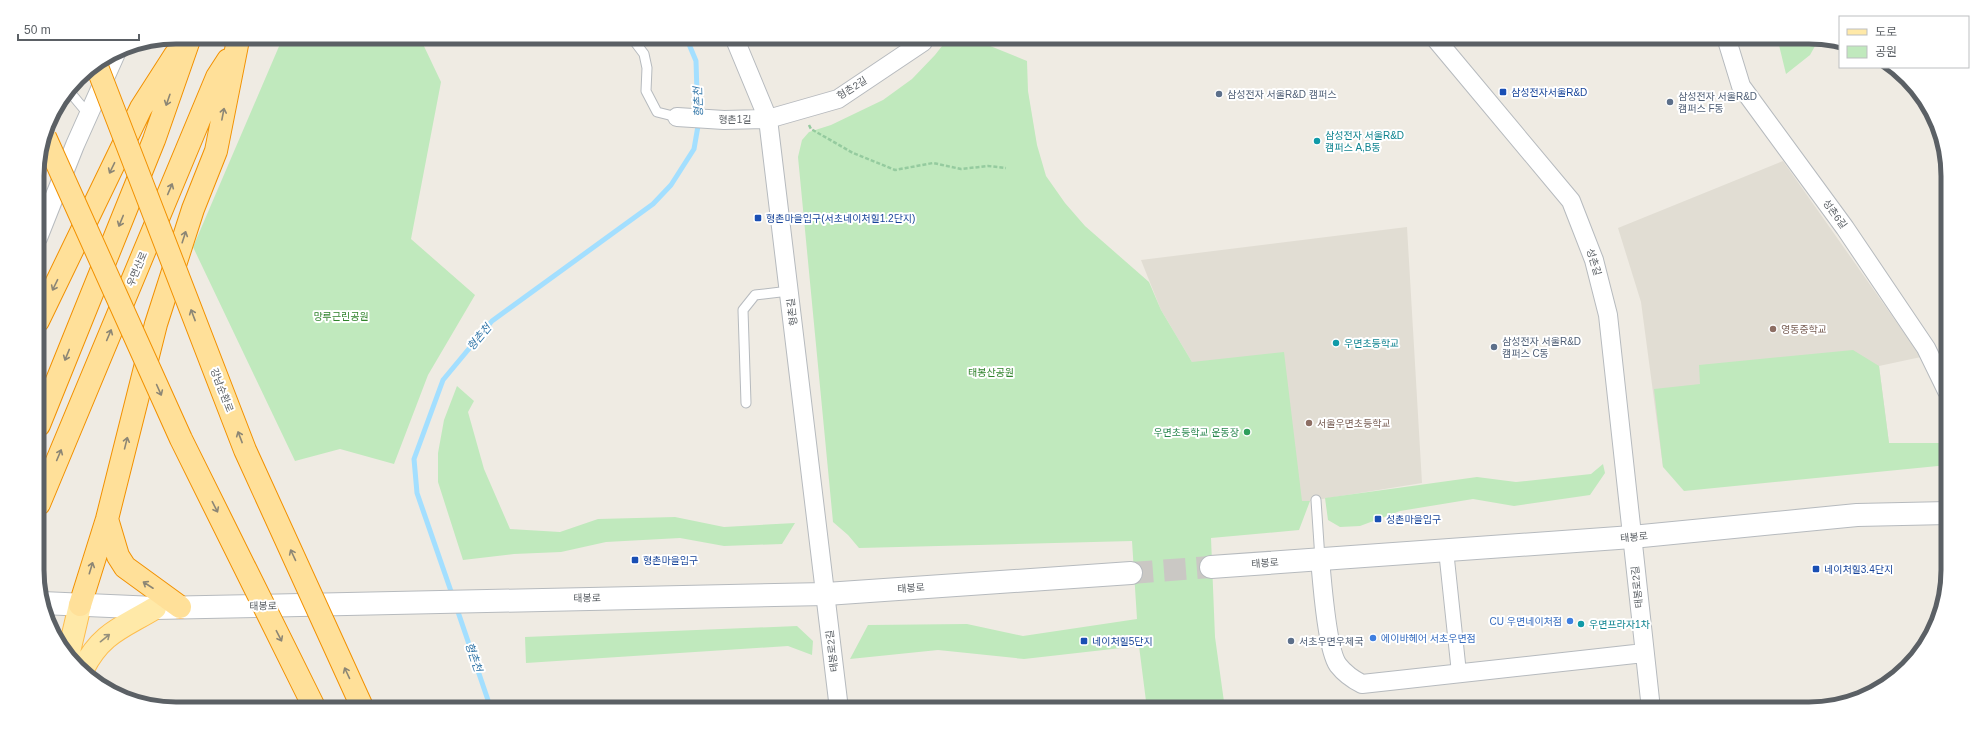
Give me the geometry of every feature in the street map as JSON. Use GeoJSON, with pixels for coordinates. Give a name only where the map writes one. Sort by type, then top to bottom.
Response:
{"type":"FeatureCollection","features":[{"type":"Feature","properties":{"kind":"highway"},"geometry":{"type":"LineString","coordinates":[[44,309],[141,108],[182,44]]}},
{"type":"Feature","properties":{"kind":"highway"},"geometry":{"type":"LineString","coordinates":[[44,413],[154,140],[188,44]]}},
{"type":"Feature","properties":{"kind":"highway","name":"우면산로"},"geometry":{"type":"LineString","coordinates":[[44,492],[217,77],[236,44]]}},
{"type":"Feature","properties":{"kind":"highway"},"geometry":{"type":"LineString","coordinates":[[80,605],[107,518],[156,324],[193,209],[216,151],[237,44]]}},
{"type":"Feature","properties":{"kind":"highway","name":"강남순환로"},"geometry":{"type":"LineString","coordinates":[[98,69],[245,450],[360,702]]}},
{"type":"Feature","properties":{"kind":"highway"},"geometry":{"type":"LineString","coordinates":[[48,143],[181,439],[312,702]]}},
{"type":"Feature","properties":{"kind":"highway"},"geometry":{"type":"LineString","coordinates":[[107,518],[118,556],[125,568],[180,607]]}},
{"type":"Feature","properties":{"kind":"main road"},"geometry":{"type":"LineString","coordinates":[[70,648],[80,605]]}},
{"type":"Feature","properties":{"kind":"main road"},"geometry":{"type":"LineString","coordinates":[[85,665],[92,652],[102,640],[155,608]]}},
{"type":"Feature","properties":{"kind":"street","name":"형촌길"},"geometry":{"type":"LineString","coordinates":[[737,44],[768,119],[826,594]]}},
{"type":"Feature","properties":{"kind":"street","name":"형촌2길"},"geometry":{"type":"LineString","coordinates":[[768,119],[838,99],[920,44]]}},
{"type":"Feature","properties":{"kind":"street","name":"성촌길"},"geometry":{"type":"LineString","coordinates":[[1440,44],[1562,189],[1571,201],[1574,208],[1594,260],[1608,315],[1632,537]]}},
{"type":"Feature","properties":{"kind":"street","name":"성촌6길"},"geometry":{"type":"LineString","coordinates":[[1728,44],[1741,86],[1849,234],[1926,348],[1941,377]]}},
{"type":"Feature","properties":{"kind":"street"},"geometry":{"type":"LineString","coordinates":[[44,223],[75,146],[113,60]]}},
{"type":"Feature","properties":{"kind":"street","name":"형촌1길"},"geometry":{"type":"LineString","coordinates":[[677,117],[724,120],[768,119]]}},
{"type":"Feature","properties":{"kind":"street","name":"태봉로"},"geometry":{"type":"LineString","coordinates":[[1211,567],[1632,537],[1857,515],[1941,513]]}},
{"type":"Feature","properties":{"kind":"street","name":"태봉로2길"},"geometry":{"type":"LineString","coordinates":[[1632,537],[1650,702]]}},
{"type":"Feature","properties":{"kind":"street"},"geometry":{"type":"LineString","coordinates":[[1446,550],[1459,674]]}},
{"type":"Feature","properties":{"kind":"street"},"geometry":{"type":"LineString","coordinates":[[1320,559],[1331,644],[1337,664],[1348,676],[1362,684],[1644,653]]}},
{"type":"Feature","properties":{"kind":"street","name":"태봉로"},"geometry":{"type":"LineString","coordinates":[[49,603],[155,608],[474,600],[826,594],[1131,573]]}},
{"type":"Feature","properties":{"kind":"street","name":"태봉로2길"},"geometry":{"type":"LineString","coordinates":[[826,594],[838,702]]}},
{"type":"Feature","properties":{"kind":"lane"},"geometry":{"type":"LineString","coordinates":[[636,44],[644,54],[647,68],[646,92],[657,112],[677,117]]}},
{"type":"Feature","properties":{"kind":"lane"},"geometry":{"type":"LineString","coordinates":[[72,94],[89,115]]}},
{"type":"Feature","properties":{"kind":"lane"},"geometry":{"type":"LineString","coordinates":[[746,403],[743,310],[755,295],[789,291]]}},
{"type":"Feature","properties":{"kind":"lane"},"geometry":{"type":"LineString","coordinates":[[1316,500],[1320,559]]}},
{"type":"Feature","properties":{"kind":"path"},"geometry":{"type":"LineString","coordinates":[[799,110],[812,129],[853,153],[895,170],[933,164],[961,169],[988,166],[1006,168]]}},
{"type":"Feature","properties":{"kind":"shaded area","name":"영동중학교"},"geometry":{"type":"Polygon","coordinates":[[[1783,161],[1921,357],[1879,366],[1889,443],[1663,467],[1641,302],[1618,228],[1783,161]]]}},
{"type":"Feature","properties":{"kind":"shaded area","name":"서울우면초등학교"},"geometry":{"type":"Polygon","coordinates":[[[1407,227],[1422,483],[1310,501],[1209,513],[1192,362],[1161,310],[1141,260],[1407,227]]]}},
{"type":"Feature","properties":{"kind":"green space","name":"망루근린공원"},"geometry":{"type":"Polygon","coordinates":[[[280,44],[423,44],[441,82],[411,239],[475,295],[428,375],[394,464],[340,449],[295,461],[193,247],[280,44]]]}},
{"type":"Feature","properties":{"kind":"green space","name":"태봉산공원"},"geometry":{"type":"Polygon","coordinates":[[[944,44],[985,44],[1027,61],[1028,91],[1037,145],[1046,176],[1065,203],[1085,226],[1149,282],[1161,310],[1192,362],[1284,352],[1302,501],[1310,501],[1299,530],[1211,538],[1215,637],[1224,702],[1146,702],[1139,646],[1024,659],[938,650],[850,659],[868,625],[967,624],[1023,636],[1137,619],[1132,541],[859,548],[848,535],[833,522],[798,157],[802,140],[809,132],[831,125],[883,100],[912,79],[944,44]]]}},
{"type":"Feature","properties":{"kind":"green space"},"geometry":{"type":"Polygon","coordinates":[[[1779,44],[1816,44],[1810,55],[1786,74],[1779,44]]]}},
{"type":"Feature","properties":{"kind":"green space"},"geometry":{"type":"Polygon","coordinates":[[[1853,350],[1879,366],[1889,443],[1941,443],[1941,466],[1684,491],[1663,467],[1654,389],[1700,384],[1699,365],[1853,350]]]}},
{"type":"Feature","properties":{"kind":"green space"},"geometry":{"type":"Polygon","coordinates":[[[457,386],[474,401],[468,412],[484,469],[510,529],[560,532],[598,519],[675,517],[724,527],[795,523],[782,544],[724,546],[680,538],[606,542],[561,552],[514,554],[463,560],[438,482],[438,453],[444,420],[457,386]]]}},
{"type":"Feature","properties":{"kind":"green space"},"geometry":{"type":"Polygon","coordinates":[[[1603,464],[1605,473],[1590,495],[1514,506],[1473,499],[1400,511],[1360,526],[1340,527],[1328,520],[1325,498],[1477,477],[1516,482],[1591,474],[1603,464]]]}},
{"type":"Feature","properties":{"kind":"green space"},"geometry":{"type":"Polygon","coordinates":[[[797,626],[813,641],[812,655],[788,646],[526,663],[525,637],[797,626]]]}},
{"type":"Feature","properties":{"kind":"waterway","name":"형촌천"},"geometry":{"type":"LineString","coordinates":[[453,597],[417,493],[414,459],[443,380],[492,321],[653,204],[671,185],[694,149],[698,126],[696,61],[689,44]]}},
{"type":"Feature","properties":{"kind":"waterway","name":"형촌천"},"geometry":{"type":"LineString","coordinates":[[456,606],[489,702]]}},
{"type":"Feature","properties":{"kind":"tunnel"},"geometry":{"type":"LineString","coordinates":[[1131,573],[1211,567]]}},
{"type":"Feature","properties":{"kind":"place","name":"삼성전자서울R&D"},"geometry":{"type":"Point","coordinates":[1503,92]}},
{"type":"Feature","properties":{"kind":"place","name":"삼성전자 서울R&D 캠퍼스"},"geometry":{"type":"Point","coordinates":[1219,94]}},
{"type":"Feature","properties":{"kind":"place","name":"삼성전자 서울R&D 캠퍼스 F동"},"geometry":{"type":"Point","coordinates":[1670,102]}},
{"type":"Feature","properties":{"kind":"place","name":"삼성전자 서울R&D 캠퍼스 A,B동"},"geometry":{"type":"Point","coordinates":[1317,141]}},
{"type":"Feature","properties":{"kind":"place","name":"형촌마을입구(서초네이처힐1.2단지)"},"geometry":{"type":"Point","coordinates":[758,218]}},
{"type":"Feature","properties":{"kind":"place","name":"영동중학교"},"geometry":{"type":"Point","coordinates":[1773,329]}},
{"type":"Feature","properties":{"kind":"place","name":"우면초등학교"},"geometry":{"type":"Point","coordinates":[1336,343]}},
{"type":"Feature","properties":{"kind":"place","name":"삼성전자 서울R&D 캠퍼스 C동"},"geometry":{"type":"Point","coordinates":[1494,347]}},
{"type":"Feature","properties":{"kind":"place","name":"서울우면초등학교"},"geometry":{"type":"Point","coordinates":[1309,423]}},
{"type":"Feature","properties":{"kind":"place","name":"우면초등학교 운동장"},"geometry":{"type":"Point","coordinates":[1247,432]}},
{"type":"Feature","properties":{"kind":"place","name":"성촌마을입구"},"geometry":{"type":"Point","coordinates":[1378,519]}},
{"type":"Feature","properties":{"kind":"place","name":"형촌마을입구"},"geometry":{"type":"Point","coordinates":[635,560]}},
{"type":"Feature","properties":{"kind":"place","name":"네이처힐3.4단지"},"geometry":{"type":"Point","coordinates":[1816,569]}},
{"type":"Feature","properties":{"kind":"place","name":"CU 우면네이처점"},"geometry":{"type":"Point","coordinates":[1570,621]}},
{"type":"Feature","properties":{"kind":"place","name":"우면프라자1차"},"geometry":{"type":"Point","coordinates":[1581,624]}},
{"type":"Feature","properties":{"kind":"place","name":"에이바헤어 서초우면점"},"geometry":{"type":"Point","coordinates":[1373,638]}},
{"type":"Feature","properties":{"kind":"place","name":"네이처힐5단지"},"geometry":{"type":"Point","coordinates":[1084,641]}},
{"type":"Feature","properties":{"kind":"place","name":"서초우면우체국"},"geometry":{"type":"Point","coordinates":[1291,641]}}]}
